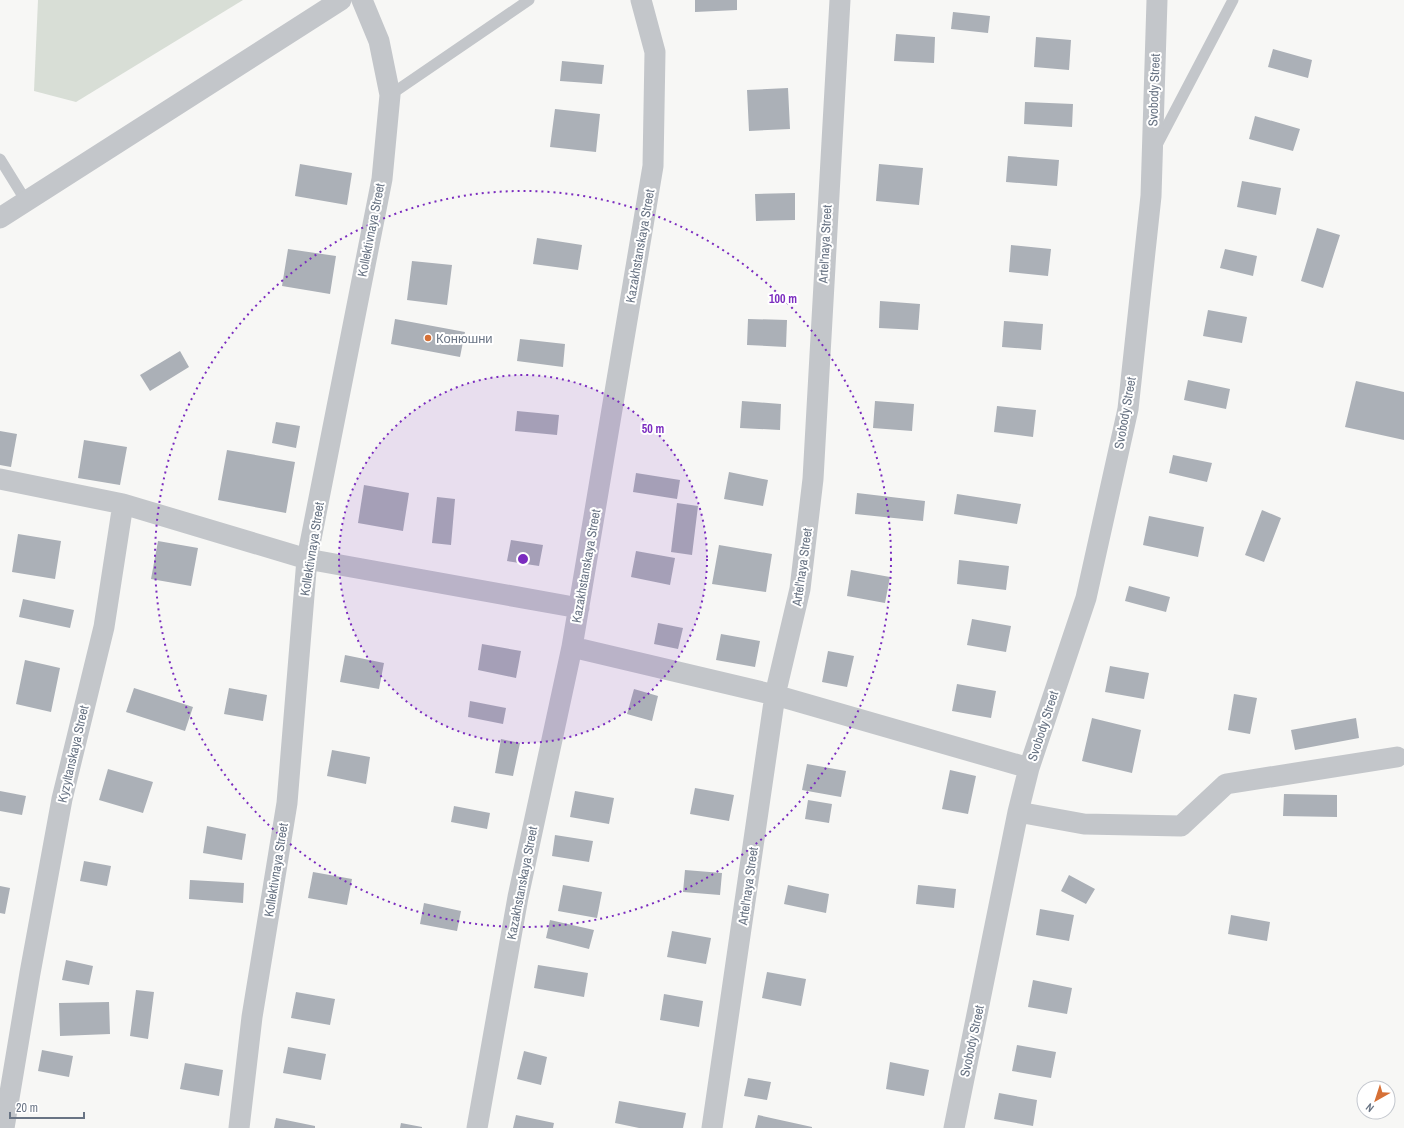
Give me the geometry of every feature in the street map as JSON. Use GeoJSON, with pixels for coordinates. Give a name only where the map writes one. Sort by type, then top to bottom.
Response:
{"type":"FeatureCollection","features":[{"type":"Feature","properties":{"kind":"street"},"geometry":{"type":"LineString","coordinates":[[0,218],[341,0]]}},
{"type":"Feature","properties":{"kind":"street","name":"Kollektivnaya Street"},"geometry":{"type":"LineString","coordinates":[[240,1128],[252,1017],[287,803],[307,559],[382,179],[390,95],[379,41],[362,0]]}},
{"type":"Feature","properties":{"kind":"street","name":"Kazakhstanskaya Street"},"geometry":{"type":"LineString","coordinates":[[477,1128],[518,897],[572,647],[654,166],[655,52],[641,0]]}},
{"type":"Feature","properties":{"kind":"street","name":"Artel'naya Street"},"geometry":{"type":"LineString","coordinates":[[712,1128],[775,695],[800,589],[813,479],[840,0]]}},
{"type":"Feature","properties":{"kind":"street","name":"Svobody Street"},"geometry":{"type":"LineString","coordinates":[[954,1128],[1018,812],[1029,768],[1086,598],[1128,409],[1151,196],[1157,0]]}},
{"type":"Feature","properties":{"kind":"street"},"geometry":{"type":"LineString","coordinates":[[0,479],[123,504],[307,559],[579,608]]}},
{"type":"Feature","properties":{"kind":"street","name":"Kyzyltanskaya Street"},"geometry":{"type":"LineString","coordinates":[[4,1128],[30,973],[62,799],[104,627],[123,504]]}},
{"type":"Feature","properties":{"kind":"street"},"geometry":{"type":"LineString","coordinates":[[572,647],[775,695],[1029,768]]}},
{"type":"Feature","properties":{"kind":"street"},"geometry":{"type":"LineString","coordinates":[[1018,812],[1084,824],[1181,826],[1226,784],[1400,756]]}},
{"type":"Feature","properties":{"kind":"lane"},"geometry":{"type":"LineString","coordinates":[[390,95],[529,0]]}},
{"type":"Feature","properties":{"kind":"lane"},"geometry":{"type":"LineString","coordinates":[[1153,152],[1233,0]]}},
{"type":"Feature","properties":{"kind":"lane"},"geometry":{"type":"LineString","coordinates":[[0,159],[26,201]]}},
{"type":"Feature","properties":{"kind":"shaded area"},"geometry":{"type":"Polygon","coordinates":[[[38,0],[243,0],[76,102],[34,91],[38,0]]]}},
{"type":"Feature","properties":{"kind":"building"},"geometry":{"type":"Polygon","coordinates":[[[695,0],[737,0],[737,10],[695,12],[695,0]]]}},
{"type":"Feature","properties":{"kind":"building"},"geometry":{"type":"Polygon","coordinates":[[[953,12],[990,16],[988,33],[951,29],[953,12]]]}},
{"type":"Feature","properties":{"kind":"building"},"geometry":{"type":"Polygon","coordinates":[[[896,34],[935,37],[934,63],[894,61],[896,34]]]}},
{"type":"Feature","properties":{"kind":"building"},"geometry":{"type":"Polygon","coordinates":[[[1036,37],[1071,40],[1069,70],[1034,67],[1036,37]]]}},
{"type":"Feature","properties":{"kind":"building"},"geometry":{"type":"Polygon","coordinates":[[[1273,49],[1312,60],[1308,78],[1268,67],[1273,49]]]}},
{"type":"Feature","properties":{"kind":"building"},"geometry":{"type":"Polygon","coordinates":[[[562,61],[604,65],[602,84],[560,81],[562,61]]]}},
{"type":"Feature","properties":{"kind":"building"},"geometry":{"type":"Polygon","coordinates":[[[788,88],[790,129],[749,131],[747,90],[788,88]]]}},
{"type":"Feature","properties":{"kind":"building"},"geometry":{"type":"Polygon","coordinates":[[[1025,102],[1073,104],[1072,127],[1024,124],[1025,102]]]}},
{"type":"Feature","properties":{"kind":"building"},"geometry":{"type":"Polygon","coordinates":[[[555,109],[600,114],[596,152],[550,147],[555,109]]]}},
{"type":"Feature","properties":{"kind":"building"},"geometry":{"type":"Polygon","coordinates":[[[1255,116],[1300,129],[1293,151],[1249,139],[1255,116]]]}},
{"type":"Feature","properties":{"kind":"building"},"geometry":{"type":"Polygon","coordinates":[[[1008,156],[1059,160],[1057,186],[1006,182],[1008,156]]]}},
{"type":"Feature","properties":{"kind":"building"},"geometry":{"type":"Polygon","coordinates":[[[300,164],[352,173],[347,205],[295,196],[300,164]]]}},
{"type":"Feature","properties":{"kind":"building"},"geometry":{"type":"Polygon","coordinates":[[[879,164],[923,168],[919,205],[876,201],[879,164]]]}},
{"type":"Feature","properties":{"kind":"building"},"geometry":{"type":"Polygon","coordinates":[[[1242,181],[1281,188],[1276,215],[1237,207],[1242,181]]]}},
{"type":"Feature","properties":{"kind":"building"},"geometry":{"type":"Polygon","coordinates":[[[795,193],[795,220],[756,221],[755,194],[795,193]]]}},
{"type":"Feature","properties":{"kind":"building"},"geometry":{"type":"Polygon","coordinates":[[[1317,228],[1340,235],[1323,288],[1301,281],[1317,228]]]}},
{"type":"Feature","properties":{"kind":"building"},"geometry":{"type":"Polygon","coordinates":[[[537,238],[582,245],[578,270],[533,264],[537,238]]]}},
{"type":"Feature","properties":{"kind":"building"},"geometry":{"type":"Polygon","coordinates":[[[1011,245],[1051,249],[1048,276],[1009,272],[1011,245]]]}},
{"type":"Feature","properties":{"kind":"building"},"geometry":{"type":"Polygon","coordinates":[[[288,249],[336,256],[330,294],[282,286],[288,249]]]}},
{"type":"Feature","properties":{"kind":"building"},"geometry":{"type":"Polygon","coordinates":[[[1225,249],[1257,256],[1253,276],[1220,268],[1225,249]]]}},
{"type":"Feature","properties":{"kind":"building"},"geometry":{"type":"Polygon","coordinates":[[[412,261],[452,265],[447,305],[407,300],[412,261]]]}},
{"type":"Feature","properties":{"kind":"building"},"geometry":{"type":"Polygon","coordinates":[[[880,301],[920,304],[918,330],[879,328],[880,301]]]}},
{"type":"Feature","properties":{"kind":"building"},"geometry":{"type":"Polygon","coordinates":[[[1208,310],[1247,317],[1242,343],[1203,336],[1208,310]]]}},
{"type":"Feature","properties":{"kind":"building","name":"Конюшни"},"geometry":{"type":"Polygon","coordinates":[[[395,319],[465,332],[460,357],[391,344],[395,319]]]}},
{"type":"Feature","properties":{"kind":"building"},"geometry":{"type":"Polygon","coordinates":[[[748,319],[787,320],[786,347],[747,345],[748,319]]]}},
{"type":"Feature","properties":{"kind":"building"},"geometry":{"type":"Polygon","coordinates":[[[1004,321],[1043,324],[1041,350],[1002,347],[1004,321]]]}},
{"type":"Feature","properties":{"kind":"building"},"geometry":{"type":"Polygon","coordinates":[[[520,339],[565,344],[563,367],[517,361],[520,339]]]}},
{"type":"Feature","properties":{"kind":"building"},"geometry":{"type":"Polygon","coordinates":[[[180,351],[189,367],[150,391],[140,375],[180,351]]]}},
{"type":"Feature","properties":{"kind":"building"},"geometry":{"type":"Polygon","coordinates":[[[1188,380],[1230,389],[1226,409],[1184,400],[1188,380]]]}},
{"type":"Feature","properties":{"kind":"building"},"geometry":{"type":"Polygon","coordinates":[[[1356,381],[1404,392],[1404,440],[1345,427],[1356,381]]]}},
{"type":"Feature","properties":{"kind":"building"},"geometry":{"type":"Polygon","coordinates":[[[742,401],[781,404],[780,430],[740,428],[742,401]]]}},
{"type":"Feature","properties":{"kind":"building"},"geometry":{"type":"Polygon","coordinates":[[[875,401],[914,404],[912,431],[873,428],[875,401]]]}},
{"type":"Feature","properties":{"kind":"building"},"geometry":{"type":"Polygon","coordinates":[[[997,406],[1036,410],[1033,437],[994,432],[997,406]]]}},
{"type":"Feature","properties":{"kind":"building"},"geometry":{"type":"Polygon","coordinates":[[[517,411],[559,415],[557,435],[515,431],[517,411]]]}},
{"type":"Feature","properties":{"kind":"building"},"geometry":{"type":"Polygon","coordinates":[[[276,422],[300,426],[296,448],[272,443],[276,422]]]}},
{"type":"Feature","properties":{"kind":"building"},"geometry":{"type":"Polygon","coordinates":[[[0,431],[17,434],[11,467],[0,465],[0,431]]]}},
{"type":"Feature","properties":{"kind":"building"},"geometry":{"type":"Polygon","coordinates":[[[84,440],[127,447],[120,485],[78,478],[84,440]]]}},
{"type":"Feature","properties":{"kind":"building"},"geometry":{"type":"Polygon","coordinates":[[[227,450],[295,462],[286,513],[218,500],[227,450]]]}},
{"type":"Feature","properties":{"kind":"building"},"geometry":{"type":"Polygon","coordinates":[[[1173,455],[1212,463],[1207,482],[1169,473],[1173,455]]]}},
{"type":"Feature","properties":{"kind":"building"},"geometry":{"type":"Polygon","coordinates":[[[729,472],[768,480],[763,506],[724,499],[729,472]]]}},
{"type":"Feature","properties":{"kind":"building"},"geometry":{"type":"Polygon","coordinates":[[[636,473],[680,480],[677,499],[633,492],[636,473]]]}},
{"type":"Feature","properties":{"kind":"building"},"geometry":{"type":"Polygon","coordinates":[[[364,485],[409,493],[403,531],[358,523],[364,485]]]}},
{"type":"Feature","properties":{"kind":"building"},"geometry":{"type":"Polygon","coordinates":[[[857,493],[925,501],[923,521],[855,514],[857,493]]]}},
{"type":"Feature","properties":{"kind":"building"},"geometry":{"type":"Polygon","coordinates":[[[957,494],[1021,504],[1017,524],[954,514],[957,494]]]}},
{"type":"Feature","properties":{"kind":"building"},"geometry":{"type":"Polygon","coordinates":[[[437,497],[455,499],[451,545],[432,543],[437,497]]]}},
{"type":"Feature","properties":{"kind":"building"},"geometry":{"type":"Polygon","coordinates":[[[677,503],[698,506],[692,555],[671,552],[677,503]]]}},
{"type":"Feature","properties":{"kind":"building"},"geometry":{"type":"Polygon","coordinates":[[[1262,510],[1281,518],[1264,562],[1245,555],[1262,510]]]}},
{"type":"Feature","properties":{"kind":"building"},"geometry":{"type":"Polygon","coordinates":[[[1149,516],[1204,527],[1198,557],[1143,545],[1149,516]]]}},
{"type":"Feature","properties":{"kind":"building"},"geometry":{"type":"Polygon","coordinates":[[[18,534],[61,541],[55,579],[12,572],[18,534]]]}},
{"type":"Feature","properties":{"kind":"building"},"geometry":{"type":"Polygon","coordinates":[[[511,540],[543,545],[539,566],[507,561],[511,540]]]}},
{"type":"Feature","properties":{"kind":"building"},"geometry":{"type":"Polygon","coordinates":[[[158,541],[198,548],[191,586],[151,579],[158,541]]]}},
{"type":"Feature","properties":{"kind":"building"},"geometry":{"type":"Polygon","coordinates":[[[719,545],[772,554],[766,592],[712,584],[719,545]]]}},
{"type":"Feature","properties":{"kind":"building"},"geometry":{"type":"Polygon","coordinates":[[[636,551],[675,558],[670,585],[631,577],[636,551]]]}},
{"type":"Feature","properties":{"kind":"building"},"geometry":{"type":"Polygon","coordinates":[[[959,560],[1009,566],[1006,590],[957,584],[959,560]]]}},
{"type":"Feature","properties":{"kind":"building"},"geometry":{"type":"Polygon","coordinates":[[[851,570],[890,577],[885,603],[847,596],[851,570]]]}},
{"type":"Feature","properties":{"kind":"building"},"geometry":{"type":"Polygon","coordinates":[[[1129,586],[1170,597],[1166,612],[1125,601],[1129,586]]]}},
{"type":"Feature","properties":{"kind":"building"},"geometry":{"type":"Polygon","coordinates":[[[23,599],[74,610],[70,628],[19,617],[23,599]]]}},
{"type":"Feature","properties":{"kind":"building"},"geometry":{"type":"Polygon","coordinates":[[[972,619],[1011,626],[1006,652],[967,645],[972,619]]]}},
{"type":"Feature","properties":{"kind":"building"},"geometry":{"type":"Polygon","coordinates":[[[658,623],[683,628],[678,649],[654,644],[658,623]]]}},
{"type":"Feature","properties":{"kind":"building"},"geometry":{"type":"Polygon","coordinates":[[[721,634],[760,641],[755,667],[716,660],[721,634]]]}},
{"type":"Feature","properties":{"kind":"building"},"geometry":{"type":"Polygon","coordinates":[[[482,644],[521,651],[516,678],[478,670],[482,644]]]}},
{"type":"Feature","properties":{"kind":"building"},"geometry":{"type":"Polygon","coordinates":[[[828,651],[854,656],[847,687],[822,682],[828,651]]]}},
{"type":"Feature","properties":{"kind":"building"},"geometry":{"type":"Polygon","coordinates":[[[345,655],[384,663],[379,689],[340,682],[345,655]]]}},
{"type":"Feature","properties":{"kind":"building"},"geometry":{"type":"Polygon","coordinates":[[[25,660],[60,668],[51,712],[16,704],[25,660]]]}},
{"type":"Feature","properties":{"kind":"building"},"geometry":{"type":"Polygon","coordinates":[[[1110,666],[1149,673],[1144,699],[1105,692],[1110,666]]]}},
{"type":"Feature","properties":{"kind":"building"},"geometry":{"type":"Polygon","coordinates":[[[957,684],[996,691],[991,718],[952,711],[957,684]]]}},
{"type":"Feature","properties":{"kind":"building"},"geometry":{"type":"Polygon","coordinates":[[[134,688],[193,707],[185,731],[126,712],[134,688]]]}},
{"type":"Feature","properties":{"kind":"building"},"geometry":{"type":"Polygon","coordinates":[[[229,688],[267,695],[263,721],[224,714],[229,688]]]}},
{"type":"Feature","properties":{"kind":"building"},"geometry":{"type":"Polygon","coordinates":[[[634,689],[658,696],[652,721],[627,714],[634,689]]]}},
{"type":"Feature","properties":{"kind":"building"},"geometry":{"type":"Polygon","coordinates":[[[1234,694],[1257,698],[1250,734],[1228,730],[1234,694]]]}},
{"type":"Feature","properties":{"kind":"building"},"geometry":{"type":"Polygon","coordinates":[[[470,701],[506,708],[503,724],[468,717],[470,701]]]}},
{"type":"Feature","properties":{"kind":"building"},"geometry":{"type":"Polygon","coordinates":[[[1092,718],[1141,730],[1132,773],[1082,761],[1092,718]]]}},
{"type":"Feature","properties":{"kind":"building"},"geometry":{"type":"Polygon","coordinates":[[[1356,718],[1359,738],[1295,750],[1291,730],[1356,718]]]}},
{"type":"Feature","properties":{"kind":"building"},"geometry":{"type":"Polygon","coordinates":[[[501,739],[520,743],[513,776],[495,773],[501,739]]]}},
{"type":"Feature","properties":{"kind":"building"},"geometry":{"type":"Polygon","coordinates":[[[332,750],[370,757],[366,784],[327,776],[332,750]]]}},
{"type":"Feature","properties":{"kind":"building"},"geometry":{"type":"Polygon","coordinates":[[[807,764],[846,771],[841,797],[802,790],[807,764]]]}},
{"type":"Feature","properties":{"kind":"building"},"geometry":{"type":"Polygon","coordinates":[[[108,769],[153,782],[143,813],[99,800],[108,769]]]}},
{"type":"Feature","properties":{"kind":"building"},"geometry":{"type":"Polygon","coordinates":[[[950,770],[976,776],[968,814],[942,809],[950,770]]]}},
{"type":"Feature","properties":{"kind":"building"},"geometry":{"type":"Polygon","coordinates":[[[695,788],[734,795],[729,821],[690,814],[695,788]]]}},
{"type":"Feature","properties":{"kind":"building"},"geometry":{"type":"Polygon","coordinates":[[[0,791],[26,796],[22,815],[0,811],[0,791]]]}},
{"type":"Feature","properties":{"kind":"building"},"geometry":{"type":"Polygon","coordinates":[[[575,791],[614,798],[609,824],[570,817],[575,791]]]}},
{"type":"Feature","properties":{"kind":"building"},"geometry":{"type":"Polygon","coordinates":[[[1284,794],[1337,795],[1337,817],[1283,816],[1284,794]]]}},
{"type":"Feature","properties":{"kind":"building"},"geometry":{"type":"Polygon","coordinates":[[[808,800],[832,804],[829,823],[805,819],[808,800]]]}},
{"type":"Feature","properties":{"kind":"building"},"geometry":{"type":"Polygon","coordinates":[[[454,806],[490,813],[487,829],[451,822],[454,806]]]}},
{"type":"Feature","properties":{"kind":"building"},"geometry":{"type":"Polygon","coordinates":[[[207,826],[246,834],[242,860],[203,853],[207,826]]]}},
{"type":"Feature","properties":{"kind":"building"},"geometry":{"type":"Polygon","coordinates":[[[555,835],[593,841],[589,862],[552,856],[555,835]]]}},
{"type":"Feature","properties":{"kind":"building"},"geometry":{"type":"Polygon","coordinates":[[[84,861],[111,866],[107,886],[80,881],[84,861]]]}},
{"type":"Feature","properties":{"kind":"building"},"geometry":{"type":"Polygon","coordinates":[[[685,870],[722,873],[720,895],[683,892],[685,870]]]}},
{"type":"Feature","properties":{"kind":"building"},"geometry":{"type":"Polygon","coordinates":[[[313,872],[352,879],[347,905],[308,898],[313,872]]]}},
{"type":"Feature","properties":{"kind":"building"},"geometry":{"type":"Polygon","coordinates":[[[1069,875],[1095,889],[1086,904],[1061,891],[1069,875]]]}},
{"type":"Feature","properties":{"kind":"building"},"geometry":{"type":"Polygon","coordinates":[[[190,880],[244,883],[243,903],[189,899],[190,880]]]}},
{"type":"Feature","properties":{"kind":"building"},"geometry":{"type":"Polygon","coordinates":[[[563,885],[602,892],[597,918],[558,911],[563,885]]]}},
{"type":"Feature","properties":{"kind":"building"},"geometry":{"type":"Polygon","coordinates":[[[788,885],[829,894],[826,913],[784,904],[788,885]]]}},
{"type":"Feature","properties":{"kind":"building"},"geometry":{"type":"Polygon","coordinates":[[[918,885],[956,889],[954,908],[916,904],[918,885]]]}},
{"type":"Feature","properties":{"kind":"building"},"geometry":{"type":"Polygon","coordinates":[[[0,886],[10,888],[5,914],[0,913],[0,886]]]}},
{"type":"Feature","properties":{"kind":"building"},"geometry":{"type":"Polygon","coordinates":[[[424,903],[461,911],[457,931],[420,924],[424,903]]]}},
{"type":"Feature","properties":{"kind":"building"},"geometry":{"type":"Polygon","coordinates":[[[1040,909],[1074,915],[1069,941],[1036,935],[1040,909]]]}},
{"type":"Feature","properties":{"kind":"building"},"geometry":{"type":"Polygon","coordinates":[[[1231,915],[1270,922],[1267,941],[1228,934],[1231,915]]]}},
{"type":"Feature","properties":{"kind":"building"},"geometry":{"type":"Polygon","coordinates":[[[550,920],[594,930],[589,949],[546,938],[550,920]]]}},
{"type":"Feature","properties":{"kind":"building"},"geometry":{"type":"Polygon","coordinates":[[[672,931],[711,938],[706,964],[667,957],[672,931]]]}},
{"type":"Feature","properties":{"kind":"building"},"geometry":{"type":"Polygon","coordinates":[[[66,960],[93,966],[89,985],[62,980],[66,960]]]}},
{"type":"Feature","properties":{"kind":"building"},"geometry":{"type":"Polygon","coordinates":[[[538,965],[588,973],[584,997],[534,988],[538,965]]]}},
{"type":"Feature","properties":{"kind":"building"},"geometry":{"type":"Polygon","coordinates":[[[767,972],[806,979],[801,1006],[762,998],[767,972]]]}},
{"type":"Feature","properties":{"kind":"building"},"geometry":{"type":"Polygon","coordinates":[[[1033,980],[1072,988],[1067,1014],[1028,1007],[1033,980]]]}},
{"type":"Feature","properties":{"kind":"building"},"geometry":{"type":"Polygon","coordinates":[[[136,990],[154,992],[148,1039],[130,1036],[136,990]]]}},
{"type":"Feature","properties":{"kind":"building"},"geometry":{"type":"Polygon","coordinates":[[[296,992],[335,999],[330,1025],[291,1018],[296,992]]]}},
{"type":"Feature","properties":{"kind":"building"},"geometry":{"type":"Polygon","coordinates":[[[664,994],[703,1001],[699,1027],[660,1020],[664,994]]]}},
{"type":"Feature","properties":{"kind":"building"},"geometry":{"type":"Polygon","coordinates":[[[109,1002],[110,1034],[60,1036],[59,1003],[109,1002]]]}},
{"type":"Feature","properties":{"kind":"building"},"geometry":{"type":"Polygon","coordinates":[[[1017,1045],[1056,1052],[1051,1078],[1012,1071],[1017,1045]]]}},
{"type":"Feature","properties":{"kind":"building"},"geometry":{"type":"Polygon","coordinates":[[[288,1047],[326,1054],[321,1080],[283,1073],[288,1047]]]}},
{"type":"Feature","properties":{"kind":"building"},"geometry":{"type":"Polygon","coordinates":[[[42,1050],[73,1056],[69,1077],[38,1071],[42,1050]]]}},
{"type":"Feature","properties":{"kind":"building"},"geometry":{"type":"Polygon","coordinates":[[[524,1051],[547,1057],[541,1085],[517,1079],[524,1051]]]}},
{"type":"Feature","properties":{"kind":"building"},"geometry":{"type":"Polygon","coordinates":[[[890,1062],[929,1070],[924,1096],[886,1089],[890,1062]]]}},
{"type":"Feature","properties":{"kind":"building"},"geometry":{"type":"Polygon","coordinates":[[[185,1063],[223,1070],[219,1096],[180,1089],[185,1063]]]}},
{"type":"Feature","properties":{"kind":"building"},"geometry":{"type":"Polygon","coordinates":[[[748,1078],[771,1082],[767,1100],[744,1096],[748,1078]]]}},
{"type":"Feature","properties":{"kind":"building"},"geometry":{"type":"Polygon","coordinates":[[[999,1093],[1037,1100],[1033,1126],[994,1119],[999,1093]]]}},
{"type":"Feature","properties":{"kind":"building"},"geometry":{"type":"Polygon","coordinates":[[[619,1101],[686,1113],[683,1128],[639,1128],[615,1123],[619,1101]]]}},
{"type":"Feature","properties":{"kind":"building"},"geometry":{"type":"Polygon","coordinates":[[[516,1115],[554,1123],[553,1128],[513,1128],[516,1115]]]}},
{"type":"Feature","properties":{"kind":"building"},"geometry":{"type":"Polygon","coordinates":[[[758,1115],[812,1127],[812,1128],[755,1128],[758,1115]]]}},
{"type":"Feature","properties":{"kind":"building"},"geometry":{"type":"Polygon","coordinates":[[[276,1118],[315,1126],[315,1128],[274,1128],[276,1118]]]}},
{"type":"Feature","properties":{"kind":"building"},"geometry":{"type":"Polygon","coordinates":[[[401,1123],[422,1127],[422,1128],[400,1128],[401,1123]]]}},
{"type":"Feature","properties":{"kind":"place","name":"Конюшни"},"geometry":{"type":"Point","coordinates":[428,338]}}]}
